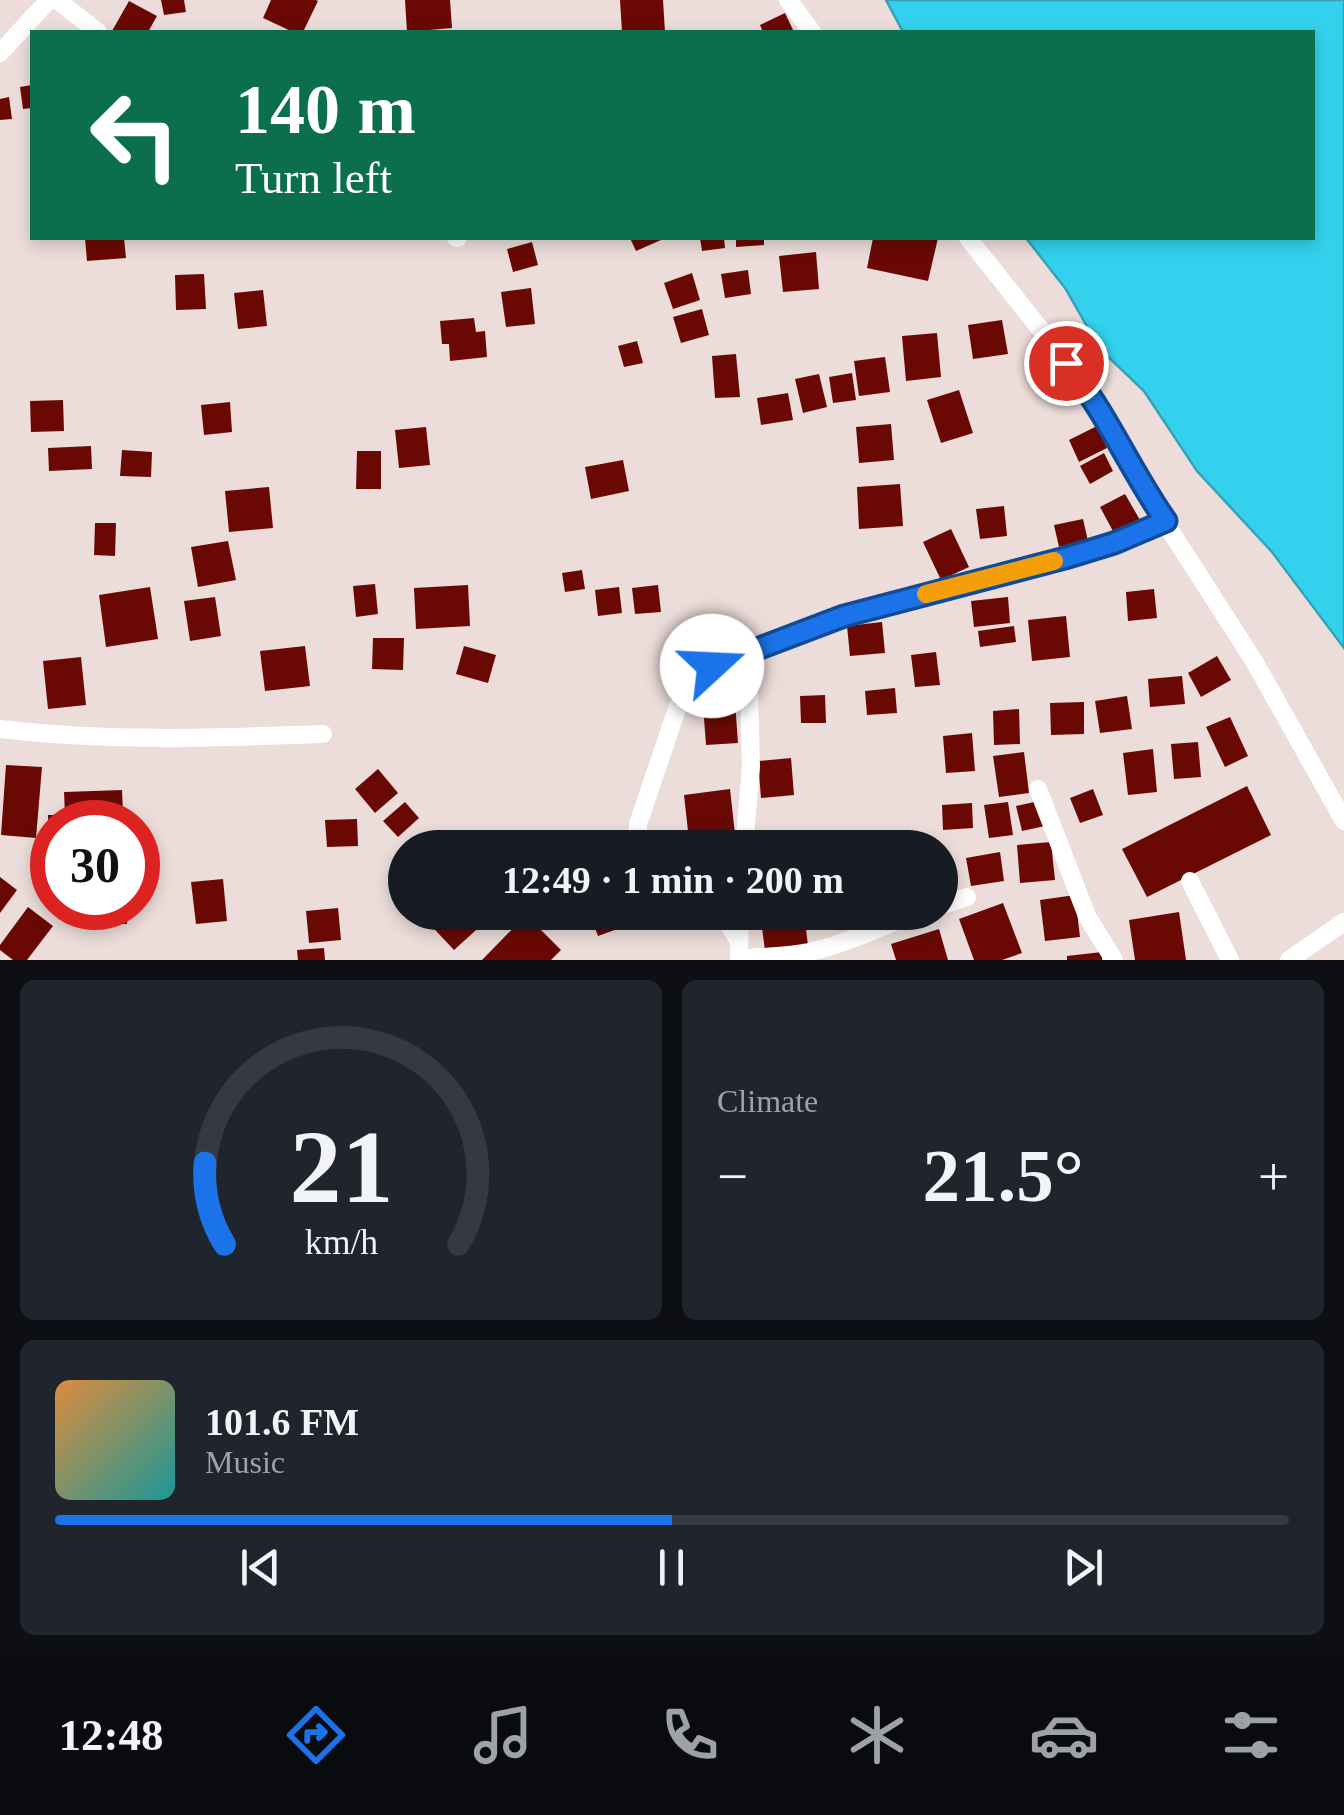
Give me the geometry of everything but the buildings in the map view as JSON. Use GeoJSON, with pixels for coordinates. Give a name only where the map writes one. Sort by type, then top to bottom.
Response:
{"type":"FeatureCollection","features":[{"type":"Feature","properties":{"kind":"street"},"geometry":{"type":"LineString","coordinates":[[0,53],[49,0]]}},
{"type":"Feature","properties":{"kind":"street"},"geometry":{"type":"LineString","coordinates":[[56,0],[95,30]]}},
{"type":"Feature","properties":{"kind":"street"},"geometry":{"type":"LineString","coordinates":[[788,0],[810,30]]}},
{"type":"Feature","properties":{"kind":"street"},"geometry":{"type":"LineString","coordinates":[[970,240],[1083,384],[1146,493],[1254,662],[1344,821]]}},
{"type":"Feature","properties":{"kind":"street"},"geometry":{"type":"LineString","coordinates":[[638,830],[678,706],[712,666],[844,616],[1065,558],[1166,521]]}},
{"type":"Feature","properties":{"kind":"street"},"geometry":{"type":"LineString","coordinates":[[746,830],[751,767],[748,654]]}},
{"type":"Feature","properties":{"kind":"street"},"geometry":{"type":"LineString","coordinates":[[0,728],[54,736],[171,739],[323,734]]}},
{"type":"Feature","properties":{"kind":"street"},"geometry":{"type":"LineString","coordinates":[[1038,789],[1087,916],[1114,960]]}},
{"type":"Feature","properties":{"kind":"street"},"geometry":{"type":"LineString","coordinates":[[1190,881],[1230,960]]}},
{"type":"Feature","properties":{"kind":"street"},"geometry":{"type":"LineString","coordinates":[[958,900],[968,897]]}},
{"type":"Feature","properties":{"kind":"street"},"geometry":{"type":"LineString","coordinates":[[1289,960],[1344,922]]}},
{"type":"Feature","properties":{"kind":"street"},"geometry":{"type":"LineString","coordinates":[[729,930],[739,954],[808,952],[871,930]]}},
{"type":"Feature","properties":{"kind":"water"},"geometry":{"type":"Polygon","coordinates":[[[886,0],[1344,0],[1344,648],[1272,552],[1197,471],[1144,391],[1100,349],[1065,288],[1028,240],[1315,240],[1315,30],[902,30],[886,0]]]}},
{"type":"Feature","properties":{"kind":"slow traffic"},"geometry":{"type":"LineString","coordinates":[[926,594],[1054,561]]}},
{"type":"Feature","properties":{"kind":"route"},"geometry":{"type":"LineString","coordinates":[[712,666],[844,616],[1065,558],[1166,521],[1083,384],[1066,363]]}}]}
